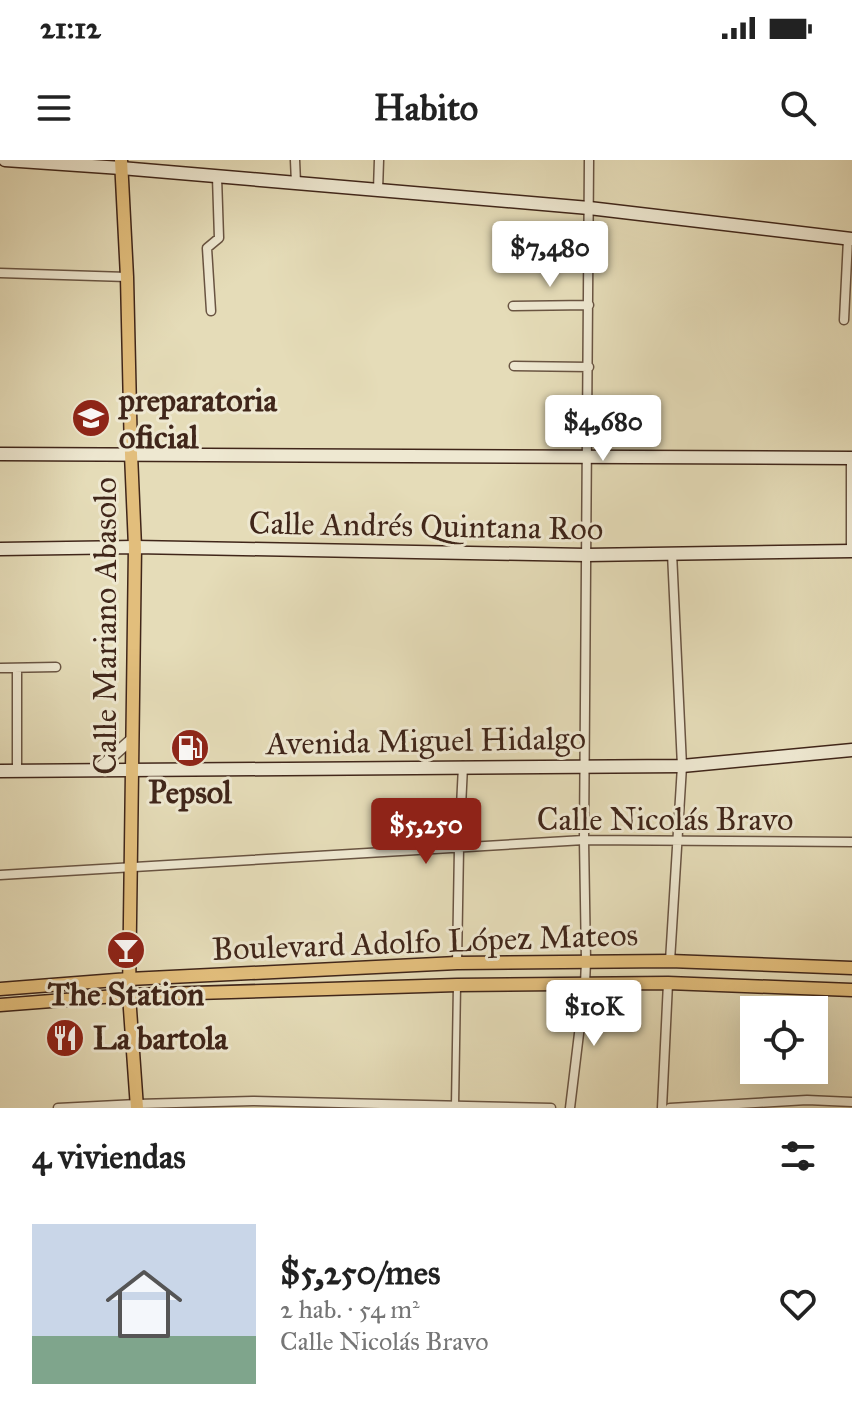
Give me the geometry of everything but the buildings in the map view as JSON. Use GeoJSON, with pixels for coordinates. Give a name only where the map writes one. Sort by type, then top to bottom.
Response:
{"type":"FeatureCollection","features":[{"type":"Feature","properties":{"kind":"main road"},"geometry":{"type":"LineString","coordinates":[[5,160],[121,164],[217,177],[589,208],[850,239]]}},
{"type":"Feature","properties":{"kind":"main road","name":"Calle Mariano Abasolo"},"geometry":{"type":"LineString","coordinates":[[121,164],[135,547],[129,995],[137,1106]]}},
{"type":"Feature","properties":{"kind":"main road"},"geometry":{"type":"LineString","coordinates":[[0,454],[852,458]]}},
{"type":"Feature","properties":{"kind":"main road","name":"Calle Andrés Quintana Roo"},"geometry":{"type":"LineString","coordinates":[[0,549],[135,547],[586,555],[852,552]]}},
{"type":"Feature","properties":{"kind":"main road","name":"Avenida Miguel Hidalgo"},"geometry":{"type":"LineString","coordinates":[[0,771],[682,766],[852,750]]}},
{"type":"Feature","properties":{"kind":"main road","name":"Boulevard Adolfo López Mateos"},"geometry":{"type":"LineString","coordinates":[[0,989],[129,979],[457,963],[670,961],[852,968]]}},
{"type":"Feature","properties":{"kind":"main road","name":"Boulevard Adolfo López Mateos"},"geometry":{"type":"LineString","coordinates":[[0,1005],[129,995],[457,985],[668,983],[852,990]]}},
{"type":"Feature","properties":{"kind":"street"},"geometry":{"type":"LineString","coordinates":[[295,160],[296,183]]}},
{"type":"Feature","properties":{"kind":"street"},"geometry":{"type":"LineString","coordinates":[[378,190],[379,160]]}},
{"type":"Feature","properties":{"kind":"street"},"geometry":{"type":"LineString","coordinates":[[570,1108],[586,961],[584,840],[589,160]]}},
{"type":"Feature","properties":{"kind":"street"},"geometry":{"type":"LineString","coordinates":[[211,311],[207,248],[219,238],[217,177]]}},
{"type":"Feature","properties":{"kind":"street"},"geometry":{"type":"LineString","coordinates":[[844,320],[850,239]]}},
{"type":"Feature","properties":{"kind":"street"},"geometry":{"type":"LineString","coordinates":[[0,273],[127,277]]}},
{"type":"Feature","properties":{"kind":"street"},"geometry":{"type":"LineString","coordinates":[[513,306],[589,305]]}},
{"type":"Feature","properties":{"kind":"street"},"geometry":{"type":"LineString","coordinates":[[514,366],[589,367]]}},
{"type":"Feature","properties":{"kind":"street"},"geometry":{"type":"LineString","coordinates":[[852,458],[852,552]]}},
{"type":"Feature","properties":{"kind":"street"},"geometry":{"type":"LineString","coordinates":[[670,961],[682,766],[672,553]]}},
{"type":"Feature","properties":{"kind":"street"},"geometry":{"type":"LineString","coordinates":[[0,668],[56,667]]}},
{"type":"Feature","properties":{"kind":"street"},"geometry":{"type":"LineString","coordinates":[[17,668],[17,771]]}},
{"type":"Feature","properties":{"kind":"street"},"geometry":{"type":"LineString","coordinates":[[97,770],[132,739]]}},
{"type":"Feature","properties":{"kind":"street"},"geometry":{"type":"LineString","coordinates":[[457,963],[463,766]]}},
{"type":"Feature","properties":{"kind":"street","name":"Calle Nicolás Bravo"},"geometry":{"type":"LineString","coordinates":[[0,875],[584,840],[852,842]]}},
{"type":"Feature","properties":{"kind":"street"},"geometry":{"type":"LineString","coordinates":[[662,1108],[668,983]]}},
{"type":"Feature","properties":{"kind":"street"},"geometry":{"type":"LineString","coordinates":[[455,1106],[457,985]]}},
{"type":"Feature","properties":{"kind":"street"},"geometry":{"type":"LineString","coordinates":[[670,1108],[807,1100],[852,1102]]}},
{"type":"Feature","properties":{"kind":"street"},"geometry":{"type":"LineString","coordinates":[[58,1108],[253,1101],[551,1108]]}},
{"type":"Feature","properties":{"kind":"place","name":"preparatoria oficial"},"geometry":{"type":"Point","coordinates":[91,418]}},
{"type":"Feature","properties":{"kind":"place","name":"Pepsol"},"geometry":{"type":"Point","coordinates":[190,748]}},
{"type":"Feature","properties":{"kind":"place","name":"The Station"},"geometry":{"type":"Point","coordinates":[126,950]}},
{"type":"Feature","properties":{"kind":"place","name":"La bartola"},"geometry":{"type":"Point","coordinates":[65,1038]}}]}
